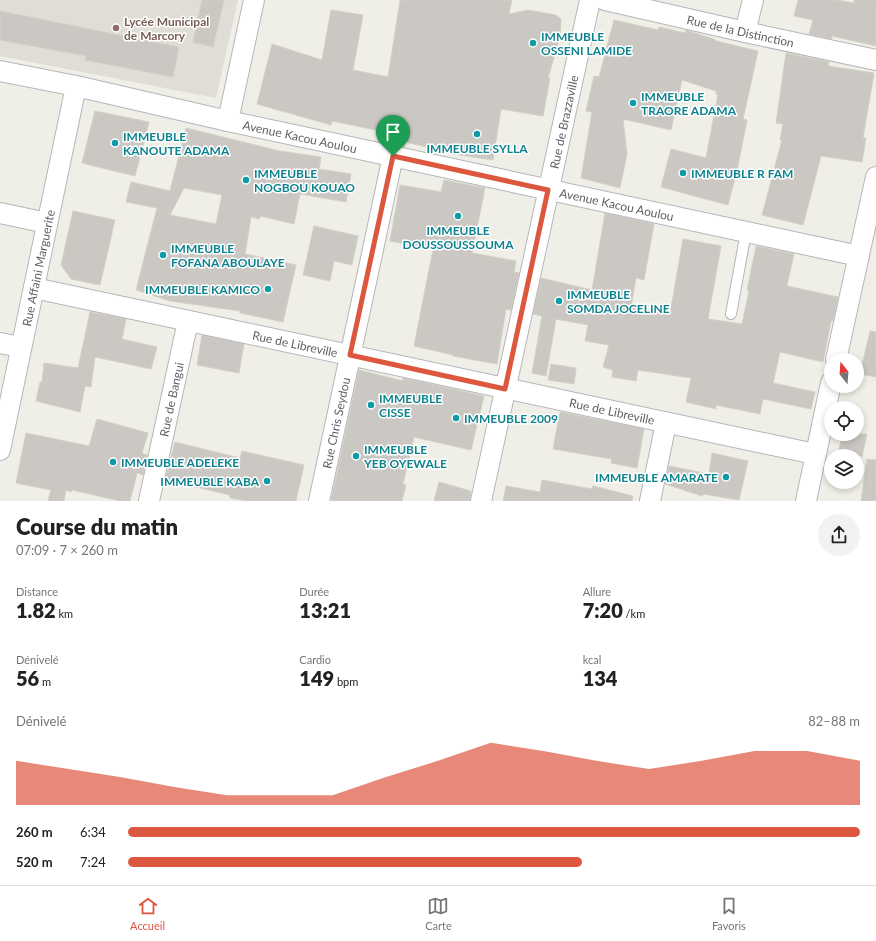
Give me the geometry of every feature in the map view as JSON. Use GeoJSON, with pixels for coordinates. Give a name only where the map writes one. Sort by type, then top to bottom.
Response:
{"type":"FeatureCollection","features":[{"type":"Feature","properties":{"kind":"street"},"geometry":{"type":"LineString","coordinates":[[228,121],[254,0]]}},
{"type":"Feature","properties":{"kind":"street","name":"Rue de Brazzaville"},"geometry":{"type":"LineString","coordinates":[[481,501],[590,0]]}},
{"type":"Feature","properties":{"kind":"street","name":"Rue de la Distinction"},"geometry":{"type":"LineString","coordinates":[[605,0],[876,60]]}},
{"type":"Feature","properties":{"kind":"street"},"geometry":{"type":"LineString","coordinates":[[746,32],[753,0]]}},
{"type":"Feature","properties":{"kind":"street","name":"Avenue Kacou Aoulou"},"geometry":{"type":"LineString","coordinates":[[0,71],[76,86],[228,121],[859,256]]}},
{"type":"Feature","properties":{"kind":"street","name":"Rue Affaini Marguerite"},"geometry":{"type":"LineString","coordinates":[[0,450],[76,86]]}},
{"type":"Feature","properties":{"kind":"street","name":"Rue Chris Seydou"},"geometry":{"type":"LineString","coordinates":[[319,501],[393,156]]}},
{"type":"Feature","properties":{"kind":"street"},"geometry":{"type":"LineString","coordinates":[[838,353],[876,177]]}},
{"type":"Feature","properties":{"kind":"street"},"geometry":{"type":"LineString","coordinates":[[0,213],[47,223]]}},
{"type":"Feature","properties":{"kind":"street","name":"Rue de Libreville"},"geometry":{"type":"LineString","coordinates":[[34,288],[815,454]]}},
{"type":"Feature","properties":{"kind":"street","name":"Rue de Bangui"},"geometry":{"type":"LineString","coordinates":[[149,501],[188,321]]}},
{"type":"Feature","properties":{"kind":"street"},"geometry":{"type":"LineString","coordinates":[[0,343],[21,348]]}},
{"type":"Feature","properties":{"kind":"street"},"geometry":{"type":"LineString","coordinates":[[806,501],[829,393]]}},
{"type":"Feature","properties":{"kind":"street"},"geometry":{"type":"LineString","coordinates":[[650,501],[666,423]]}},
{"type":"Feature","properties":{"kind":"lane"},"geometry":{"type":"LineString","coordinates":[[731,314],[746,232]]}},
{"type":"Feature","properties":{"kind":"shaded area","name":"Lycée Municipal de Marcory"},"geometry":{"type":"Polygon","coordinates":[[[0,0],[238,0],[216,98],[0,56],[0,0]]]}},
{"type":"Feature","properties":{"kind":"building"},"geometry":{"type":"Polygon","coordinates":[[[202,0],[224,0],[213,47],[193,42],[202,0]]]}},
{"type":"Feature","properties":{"kind":"building"},"geometry":{"type":"Polygon","coordinates":[[[400,0],[512,0],[509,14],[528,10],[556,15],[561,19],[560,37],[548,78],[550,78],[543,116],[501,109],[493,160],[453,154],[405,142],[404,147],[379,142],[381,131],[332,121],[331,125],[257,104],[272,44],[322,60],[331,10],[363,15],[353,70],[388,77],[400,0]]]}},
{"type":"Feature","properties":{"kind":"building"},"geometry":{"type":"Polygon","coordinates":[[[798,0],[837,0],[854,3],[854,0],[876,0],[876,46],[832,36],[832,39],[809,34],[813,20],[794,16],[798,0]]]}},
{"type":"Feature","properties":{"kind":"building"},"geometry":{"type":"Polygon","coordinates":[[[0,11],[179,47],[173,77],[85,60],[86,56],[0,40],[0,11]]]}},
{"type":"Feature","properties":{"kind":"building"},"geometry":{"type":"Polygon","coordinates":[[[614,20],[658,30],[659,27],[685,33],[686,30],[716,41],[758,51],[743,119],[747,120],[737,171],[728,205],[661,187],[671,149],[706,158],[718,94],[716,94],[716,91],[682,80],[671,130],[623,119],[627,154],[620,188],[581,178],[592,112],[586,111],[594,76],[599,77],[614,20]]]}},
{"type":"Feature","properties":{"kind":"building"},"geometry":{"type":"Polygon","coordinates":[[[786,53],[829,62],[828,66],[874,73],[863,138],[866,138],[862,162],[821,156],[803,225],[762,215],[782,140],[780,140],[783,124],[776,123],[786,53]]]}},
{"type":"Feature","properties":{"kind":"building","name":"IMMEUBLE KANOUTE ADAMA"},"geometry":{"type":"Polygon","coordinates":[[[95,111],[149,122],[135,176],[82,163],[95,111]]]}},
{"type":"Feature","properties":{"kind":"building"},"geometry":{"type":"Polygon","coordinates":[[[186,128],[280,151],[321,157],[319,169],[351,174],[346,202],[300,194],[294,224],[260,216],[260,219],[251,217],[245,254],[296,265],[283,322],[240,313],[240,311],[170,301],[136,290],[157,208],[126,202],[131,182],[170,191],[186,128]],[[184,188],[170,215],[216,224],[222,195],[184,188]]]}},
{"type":"Feature","properties":{"kind":"building"},"geometry":{"type":"Polygon","coordinates":[[[444,180],[485,188],[472,253],[516,261],[514,272],[519,273],[511,310],[506,309],[497,364],[453,356],[414,346],[433,249],[390,241],[400,185],[441,192],[444,180]]]}},
{"type":"Feature","properties":{"kind":"building"},"geometry":{"type":"Polygon","coordinates":[[[73,211],[115,220],[100,285],[71,279],[61,265],[73,211]]]}},
{"type":"Feature","properties":{"kind":"building"},"geometry":{"type":"Polygon","coordinates":[[[605,213],[654,224],[644,280],[636,278],[631,307],[670,314],[683,239],[721,246],[708,319],[742,324],[756,246],[794,254],[787,286],[838,297],[833,321],[831,321],[823,362],[780,352],[773,383],[815,392],[811,409],[763,399],[760,414],[716,405],[716,409],[686,402],[691,378],[638,370],[636,381],[612,377],[613,370],[603,367],[609,345],[585,341],[588,325],[556,319],[546,376],[532,373],[542,316],[533,314],[541,278],[592,290],[605,213]]]}},
{"type":"Feature","properties":{"kind":"building"},"geometry":{"type":"Polygon","coordinates":[[[314,226],[358,236],[352,265],[334,261],[330,281],[303,275],[314,226]]]}},
{"type":"Feature","properties":{"kind":"building"},"geometry":{"type":"Polygon","coordinates":[[[90,312],[126,319],[122,339],[157,347],[151,369],[95,357],[91,387],[85,386],[80,412],[36,401],[40,382],[42,382],[44,363],[78,368],[90,312]]]}},
{"type":"Feature","properties":{"kind":"building"},"geometry":{"type":"Polygon","coordinates":[[[870,331],[876,332],[876,377],[864,375],[864,357],[870,331]]]}},
{"type":"Feature","properties":{"kind":"building"},"geometry":{"type":"Polygon","coordinates":[[[202,335],[244,344],[239,373],[197,365],[202,335]]]}},
{"type":"Feature","properties":{"kind":"building"},"geometry":{"type":"Polygon","coordinates":[[[551,364],[576,368],[574,384],[548,380],[551,364]]]}},
{"type":"Feature","properties":{"kind":"building"},"geometry":{"type":"Polygon","coordinates":[[[359,370],[403,381],[403,378],[484,396],[471,450],[414,437],[403,484],[406,485],[402,501],[331,501],[359,370]]]}},
{"type":"Feature","properties":{"kind":"building"},"geometry":{"type":"Polygon","coordinates":[[[560,412],[644,429],[637,468],[611,463],[612,459],[553,449],[560,412]]]}},
{"type":"Feature","properties":{"kind":"building"},"geometry":{"type":"Polygon","coordinates":[[[97,419],[148,433],[142,453],[147,455],[143,475],[137,473],[130,501],[120,501],[66,490],[64,501],[48,501],[51,490],[16,483],[26,433],[89,446],[97,419]]]}},
{"type":"Feature","properties":{"kind":"building"},"geometry":{"type":"Polygon","coordinates":[[[864,434],[867,434],[864,449],[839,449],[841,441],[864,441],[864,434]]]}},
{"type":"Feature","properties":{"kind":"building"},"geometry":{"type":"Polygon","coordinates":[[[175,442],[240,458],[242,451],[304,465],[296,501],[246,501],[230,498],[230,495],[165,480],[175,442]]]}},
{"type":"Feature","properties":{"kind":"building","name":"IMMEUBLE AMARATE"},"geometry":{"type":"Polygon","coordinates":[[[712,453],[748,461],[739,500],[703,494],[702,496],[665,484],[669,466],[709,474],[712,453]]]}},
{"type":"Feature","properties":{"kind":"building"},"geometry":{"type":"Polygon","coordinates":[[[867,459],[876,460],[876,501],[861,501],[863,489],[864,489],[867,459]]]}},
{"type":"Feature","properties":{"kind":"building"},"geometry":{"type":"Polygon","coordinates":[[[542,480],[592,489],[593,486],[633,496],[632,501],[503,501],[506,486],[540,492],[542,480]]]}},
{"type":"Feature","properties":{"kind":"building"},"geometry":{"type":"Polygon","coordinates":[[[439,482],[471,491],[470,501],[434,501],[439,482]]]}},
{"type":"Feature","properties":{"kind":"place","name":"Lycée Municipal de Marcory"},"geometry":{"type":"Point","coordinates":[116,28]}},
{"type":"Feature","properties":{"kind":"place","name":"IMMEUBLE OSSENI LAMIDE"},"geometry":{"type":"Point","coordinates":[533,43]}},
{"type":"Feature","properties":{"kind":"place","name":"IMMEUBLE TRAORE ADAMA"},"geometry":{"type":"Point","coordinates":[633,103]}},
{"type":"Feature","properties":{"kind":"place","name":"IMMEUBLE SYLLA"},"geometry":{"type":"Point","coordinates":[477,134]}},
{"type":"Feature","properties":{"kind":"place","name":"IMMEUBLE KANOUTE ADAMA"},"geometry":{"type":"Point","coordinates":[115,143]}},
{"type":"Feature","properties":{"kind":"place","name":"IMMEUBLE R FAM"},"geometry":{"type":"Point","coordinates":[683,173]}},
{"type":"Feature","properties":{"kind":"place","name":"IMMEUBLE NOGBOU KOUAO"},"geometry":{"type":"Point","coordinates":[246,180]}},
{"type":"Feature","properties":{"kind":"place","name":"IMMEUBLE DOUSSOUSSOUMA"},"geometry":{"type":"Point","coordinates":[458,216]}},
{"type":"Feature","properties":{"kind":"place","name":"IMMEUBLE FOFANA ABOULAYE"},"geometry":{"type":"Point","coordinates":[163,255]}},
{"type":"Feature","properties":{"kind":"place","name":"IMMEUBLE KAMICO"},"geometry":{"type":"Point","coordinates":[268,289]}},
{"type":"Feature","properties":{"kind":"place","name":"IMMEUBLE SOMDA JOCELINE"},"geometry":{"type":"Point","coordinates":[559,301]}},
{"type":"Feature","properties":{"kind":"place","name":"IMMEUBLE CISSE"},"geometry":{"type":"Point","coordinates":[371,405]}},
{"type":"Feature","properties":{"kind":"place","name":"IMMEUBLE 2009"},"geometry":{"type":"Point","coordinates":[456,418]}},
{"type":"Feature","properties":{"kind":"place","name":"IMMEUBLE YEB OYEWALE"},"geometry":{"type":"Point","coordinates":[356,456]}},
{"type":"Feature","properties":{"kind":"place","name":"IMMEUBLE ADELEKE"},"geometry":{"type":"Point","coordinates":[113,462]}},
{"type":"Feature","properties":{"kind":"place","name":"IMMEUBLE AMARATE"},"geometry":{"type":"Point","coordinates":[726,477]}},
{"type":"Feature","properties":{"kind":"place","name":"IMMEUBLE KABA"},"geometry":{"type":"Point","coordinates":[267,481]}},
{"type":"Feature","properties":{"kind":"route"},"geometry":{"type":"LineString","coordinates":[[393,156],[548,190],[505,389],[350,355],[393,156]]}}]}
